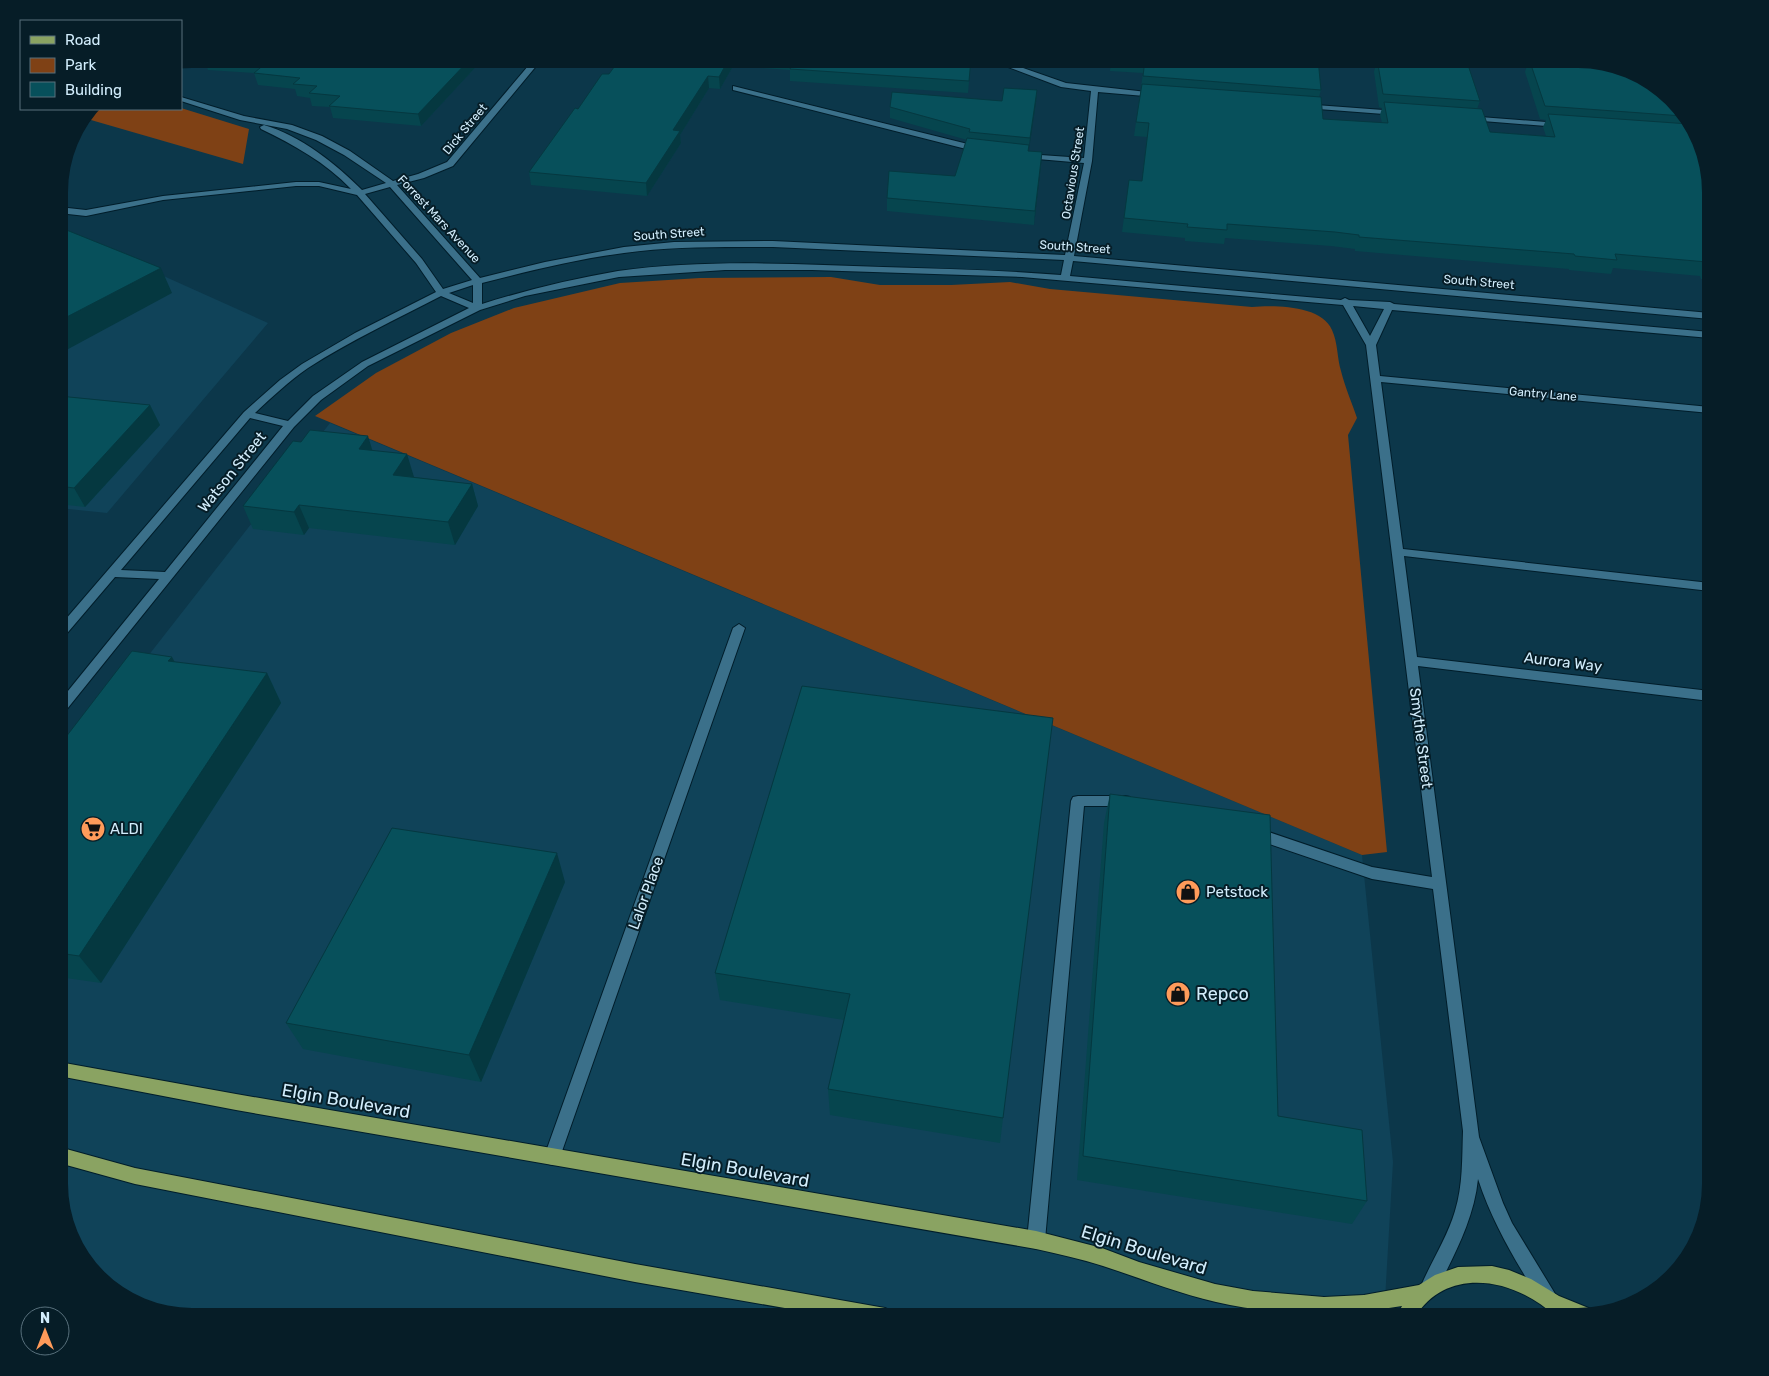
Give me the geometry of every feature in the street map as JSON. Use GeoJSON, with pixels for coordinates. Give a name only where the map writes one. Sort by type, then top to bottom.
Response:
{"type":"FeatureCollection","features":[{"type":"Feature","properties":{"kind":"main road","name":"Elgin Boulevard"},"geometry":{"type":"LineString","coordinates":[[68,1070],[236,1102],[1036,1240],[1102,1257],[1192,1287],[1253,1300],[1324,1306],[1364,1304],[1425,1291],[1455,1276],[1494,1274],[1527,1285],[1552,1301]]}},
{"type":"Feature","properties":{"kind":"main road"},"geometry":{"type":"LineString","coordinates":[[68,1157],[135,1176],[635,1273],[834,1308]]}},
{"type":"Feature","properties":{"kind":"main road"},"geometry":{"type":"LineString","coordinates":[[1412,1308],[1425,1291]]}},
{"type":"Feature","properties":{"kind":"main road"},"geometry":{"type":"LineString","coordinates":[[1552,1301],[1567,1308]]}},
{"type":"Feature","properties":{"kind":"main road"},"geometry":{"type":"LineString","coordinates":[[1552,1301],[1559,1308]]}},
{"type":"Feature","properties":{"kind":"street","name":"Dick Street"},"geometry":{"type":"LineString","coordinates":[[360,193],[431,173],[450,164],[530,68]]}},
{"type":"Feature","properties":{"kind":"street"},"geometry":{"type":"LineString","coordinates":[[1016,68],[1064,85],[1095,90],[1164,96]]}},
{"type":"Feature","properties":{"kind":"street"},"geometry":{"type":"LineString","coordinates":[[736,88],[964,147],[994,152]]}},
{"type":"Feature","properties":{"kind":"street","name":"Octavious Street"},"geometry":{"type":"LineString","coordinates":[[1065,277],[1088,161],[1095,90]]}},
{"type":"Feature","properties":{"kind":"street","name":"Forrest Mars Avenue"},"geometry":{"type":"LineString","coordinates":[[182,99],[243,118],[289,127],[328,142],[347,153],[392,184],[478,281]]}},
{"type":"Feature","properties":{"kind":"street"},"geometry":{"type":"LineString","coordinates":[[1292,105],[1401,113]]}},
{"type":"Feature","properties":{"kind":"street","name":"Forrest Mars Avenue"},"geometry":{"type":"LineString","coordinates":[[243,118],[284,136],[325,160],[360,193],[419,261],[441,293]]}},
{"type":"Feature","properties":{"kind":"street"},"geometry":{"type":"LineString","coordinates":[[1460,118],[1569,126]]}},
{"type":"Feature","properties":{"kind":"street"},"geometry":{"type":"LineString","coordinates":[[1021,155],[1088,161]]}},
{"type":"Feature","properties":{"kind":"street"},"geometry":{"type":"LineString","coordinates":[[68,211],[86,213],[163,198],[296,184],[319,184],[360,193]]}},
{"type":"Feature","properties":{"kind":"street","name":"South Street"},"geometry":{"type":"LineString","coordinates":[[441,293],[478,281],[568,260],[624,250],[674,245],[773,244],[1070,258],[1702,315]]}},
{"type":"Feature","properties":{"kind":"street"},"geometry":{"type":"LineString","coordinates":[[441,293],[477,308],[523,294],[618,274],[725,267],[812,267],[1065,277],[1702,334]]}},
{"type":"Feature","properties":{"kind":"street"},"geometry":{"type":"LineString","coordinates":[[477,308],[478,281]]}},
{"type":"Feature","properties":{"kind":"street"},"geometry":{"type":"LineString","coordinates":[[1345,301],[1363,284],[1390,305]]}},
{"type":"Feature","properties":{"kind":"street","name":"Watson Street"},"geometry":{"type":"LineString","coordinates":[[68,624],[248,414],[283,382],[305,366],[349,340],[441,293]]}},
{"type":"Feature","properties":{"kind":"street","name":"Smythe Street"},"geometry":{"type":"LineString","coordinates":[[1345,301],[1372,345],[1471,1131],[1495,1206],[1506,1229],[1552,1301]]}},
{"type":"Feature","properties":{"kind":"street"},"geometry":{"type":"LineString","coordinates":[[1372,345],[1390,305]]}},
{"type":"Feature","properties":{"kind":"street","name":"Watson Street"},"geometry":{"type":"LineString","coordinates":[[68,700],[290,425],[318,398],[358,369],[477,308]]}},
{"type":"Feature","properties":{"kind":"street","name":"Gantry Lane"},"geometry":{"type":"LineString","coordinates":[[1376,378],[1702,409]]}},
{"type":"Feature","properties":{"kind":"street"},"geometry":{"type":"LineString","coordinates":[[248,414],[290,425]]}},
{"type":"Feature","properties":{"kind":"street"},"geometry":{"type":"LineString","coordinates":[[1398,552],[1702,586]]}},
{"type":"Feature","properties":{"kind":"street"},"geometry":{"type":"LineString","coordinates":[[111,573],[168,576]]}},
{"type":"Feature","properties":{"kind":"street","name":"Lalor Place"},"geometry":{"type":"LineString","coordinates":[[552,1157],[706,726],[739,628]]}},
{"type":"Feature","properties":{"kind":"street","name":"Aurora Way"},"geometry":{"type":"LineString","coordinates":[[1411,661],[1702,695]]}},
{"type":"Feature","properties":{"kind":"street"},"geometry":{"type":"LineString","coordinates":[[1036,1240],[1078,801],[1136,801]]}},
{"type":"Feature","properties":{"kind":"street"},"geometry":{"type":"LineString","coordinates":[[1237,827],[1372,873],[1439,884]]}},
{"type":"Feature","properties":{"kind":"street","name":"Smythe Street"},"geometry":{"type":"LineString","coordinates":[[1425,1291],[1459,1222],[1466,1202],[1471,1131]]}},
{"type":"Feature","properties":{"kind":"shaded area"},"geometry":{"type":"Polygon","coordinates":[[[68,233],[268,323],[107,513],[68,509],[68,233]]]}},
{"type":"Feature","properties":{"kind":"shaded area"},"geometry":{"type":"Polygon","coordinates":[[[330,423],[1362,855],[1393,1162],[1385,1308],[192,1308],[159,1304],[144,1299],[116,1283],[93,1260],[80,1239],[70,1209],[68,1193],[68,758],[330,423]]]}},
{"type":"Feature","properties":{"kind":"green space"},"geometry":{"type":"Polygon","coordinates":[[[182,108],[249,129],[243,164],[90,120],[98,110],[182,110],[182,108]]]}},
{"type":"Feature","properties":{"kind":"green space"},"geometry":{"type":"Polygon","coordinates":[[[831,277],[880,285],[951,285],[1010,282],[1050,289],[1252,307],[1296,308],[1308,311],[1327,322],[1334,335],[1343,377],[1357,418],[1348,435],[1387,852],[1362,855],[315,416],[376,373],[451,333],[514,308],[620,283],[700,278],[831,277]]]}},
{"type":"Feature","properties":{"kind":"building"},"geometry":{"type":"Polygon","coordinates":[[[260,68],[461,68],[418,114],[329,106],[340,96],[309,93],[317,86],[293,84],[300,78],[254,73],[260,68]]]}},
{"type":"Feature","properties":{"kind":"building"},"geometry":{"type":"Polygon","coordinates":[[[613,68],[724,68],[719,77],[708,76],[673,130],[680,131],[646,183],[529,172],[575,108],[578,109],[602,74],[609,74],[613,68]]]}},
{"type":"Feature","properties":{"kind":"building"},"geometry":{"type":"Polygon","coordinates":[[[790,68],[970,68],[969,81],[790,68]]]}},
{"type":"Feature","properties":{"kind":"building"},"geometry":{"type":"Polygon","coordinates":[[[1144,68],[1319,68],[1321,90],[1143,76],[1144,68]]]}},
{"type":"Feature","properties":{"kind":"building"},"geometry":{"type":"Polygon","coordinates":[[[1379,68],[1469,68],[1480,101],[1383,94],[1379,68]]]}},
{"type":"Feature","properties":{"kind":"building"},"geometry":{"type":"Polygon","coordinates":[[[1532,68],[1586,68],[1617,74],[1639,84],[1659,98],[1675,115],[1545,106],[1532,68]]]}},
{"type":"Feature","properties":{"kind":"building"},"geometry":{"type":"Polygon","coordinates":[[[1142,84],[1321,97],[1323,119],[1388,123],[1384,102],[1482,109],[1490,132],[1555,137],[1548,114],[1681,123],[1695,152],[1700,175],[1702,192],[1702,262],[1615,254],[1617,260],[1575,256],[1574,254],[1359,237],[1359,235],[1335,232],[1227,224],[1227,230],[1187,227],[1188,224],[1124,218],[1129,180],[1142,181],[1149,123],[1136,122],[1142,84]]]}},
{"type":"Feature","properties":{"kind":"building"},"geometry":{"type":"Polygon","coordinates":[[[1004,88],[1037,90],[1030,138],[969,132],[970,129],[890,107],[892,92],[1002,101],[1004,88]]]}},
{"type":"Feature","properties":{"kind":"building"},"geometry":{"type":"Polygon","coordinates":[[[967,138],[1029,145],[1028,151],[1042,152],[1035,211],[887,198],[889,171],[955,176],[967,138]]]}},
{"type":"Feature","properties":{"kind":"building"},"geometry":{"type":"Polygon","coordinates":[[[68,231],[161,268],[68,316],[68,231]]]}},
{"type":"Feature","properties":{"kind":"building"},"geometry":{"type":"Polygon","coordinates":[[[68,397],[150,405],[74,488],[68,487],[68,397]]]}},
{"type":"Feature","properties":{"kind":"building"},"geometry":{"type":"Polygon","coordinates":[[[310,430],[368,436],[359,449],[407,454],[393,475],[472,484],[448,522],[299,505],[294,512],[243,506],[293,441],[301,442],[310,430]]]}},
{"type":"Feature","properties":{"kind":"building"},"geometry":{"type":"Polygon","coordinates":[[[132,651],[172,657],[168,661],[267,673],[79,956],[68,954],[68,734],[132,651]]]}},
{"type":"Feature","properties":{"kind":"building"},"geometry":{"type":"Polygon","coordinates":[[[802,686],[1053,718],[1003,1118],[828,1089],[850,994],[715,973],[802,686]]]}},
{"type":"Feature","properties":{"kind":"building"},"geometry":{"type":"Polygon","coordinates":[[[1110,794],[1270,815],[1278,1116],[1362,1130],[1367,1201],[1083,1156],[1110,794]]]}},
{"type":"Feature","properties":{"kind":"building"},"geometry":{"type":"Polygon","coordinates":[[[392,828],[557,853],[469,1055],[286,1023],[392,828]]]}},
{"type":"Feature","properties":{"kind":"place","name":"ALDI"},"geometry":{"type":"Point","coordinates":[93,829]}},
{"type":"Feature","properties":{"kind":"place","name":"Petstock"},"geometry":{"type":"Point","coordinates":[1188,892]}},
{"type":"Feature","properties":{"kind":"place","name":"Repco"},"geometry":{"type":"Point","coordinates":[1178,994]}}]}
